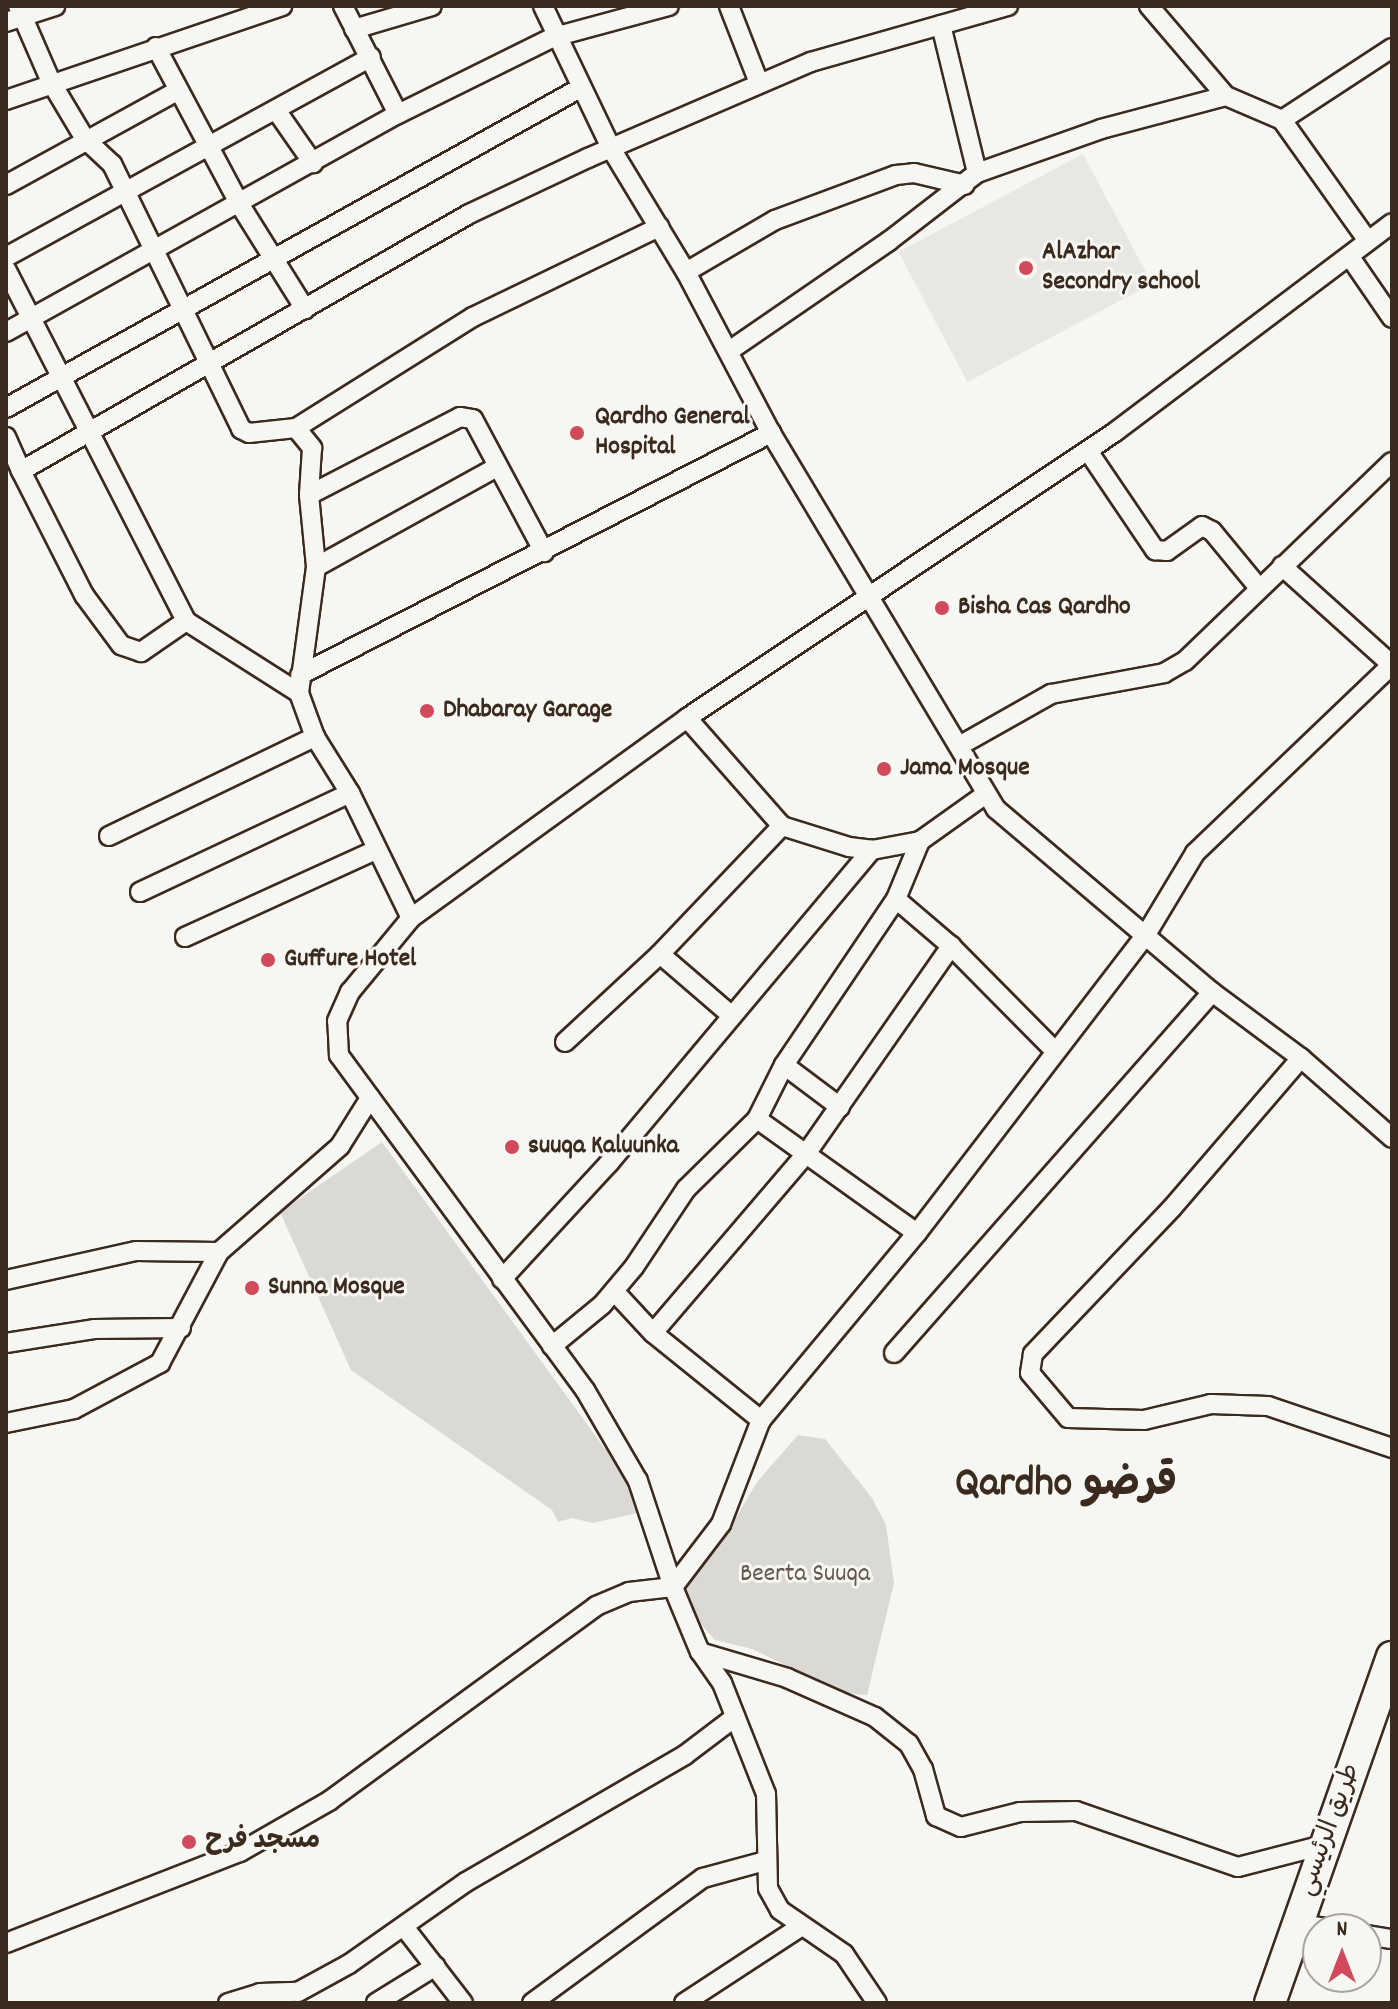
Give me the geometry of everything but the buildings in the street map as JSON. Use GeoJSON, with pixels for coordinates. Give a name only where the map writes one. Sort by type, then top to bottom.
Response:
{"type":"FeatureCollection","features":[{"type":"Feature","properties":{"kind":"main road","name":"طريق الرئيسي"},"geometry":{"type":"LineString","coordinates":[[1270,2003],[1323,1845],[1386,1695],[1392,1657]]}},
{"type":"Feature","properties":{"kind":"street"},"geometry":{"type":"LineString","coordinates":[[55,6],[15,15],[85,139],[101,149],[126,193],[153,255],[183,308],[241,429],[249,433],[296,428],[473,317],[659,227]]}},
{"type":"Feature","properties":{"kind":"street"},"geometry":{"type":"LineString","coordinates":[[6,100],[51,82],[282,6]]}},
{"type":"Feature","properties":{"kind":"street"},"geometry":{"type":"LineString","coordinates":[[343,6],[398,114]]}},
{"type":"Feature","properties":{"kind":"street"},"geometry":{"type":"LineString","coordinates":[[354,29],[432,6]]}},
{"type":"Feature","properties":{"kind":"street"},"geometry":{"type":"LineString","coordinates":[[543,6],[554,37],[612,150],[686,272],[771,433],[873,597],[986,794],[1022,833],[1147,933],[1212,992],[1301,1058],[1392,1138]]}},
{"type":"Feature","properties":{"kind":"street"},"geometry":{"type":"LineString","coordinates":[[6,332],[153,255],[398,114],[554,37],[669,6]]}},
{"type":"Feature","properties":{"kind":"street"},"geometry":{"type":"LineString","coordinates":[[729,6],[759,83]]}},
{"type":"Feature","properties":{"kind":"street"},"geometry":{"type":"LineString","coordinates":[[21,471],[469,214],[811,62],[1008,6]]}},
{"type":"Feature","properties":{"kind":"street"},"geometry":{"type":"LineString","coordinates":[[1149,6],[1226,96],[1282,120],[1368,241]]}},
{"type":"Feature","properties":{"kind":"street"},"geometry":{"type":"LineString","coordinates":[[941,25],[971,179]]}},
{"type":"Feature","properties":{"kind":"street"},"geometry":{"type":"LineString","coordinates":[[156,47],[240,205],[305,309]]}},
{"type":"Feature","properties":{"kind":"street"},"geometry":{"type":"LineString","coordinates":[[1282,120],[1392,48]]}},
{"type":"Feature","properties":{"kind":"street"},"geometry":{"type":"LineString","coordinates":[[6,257],[371,57]]}},
{"type":"Feature","properties":{"kind":"street"},"geometry":{"type":"LineString","coordinates":[[6,408],[582,87]]}},
{"type":"Feature","properties":{"kind":"street"},"geometry":{"type":"LineString","coordinates":[[6,185],[177,91]]}},
{"type":"Feature","properties":{"kind":"street"},"geometry":{"type":"LineString","coordinates":[[729,351],[971,179],[1101,129],[1226,96]]}},
{"type":"Feature","properties":{"kind":"street"},"geometry":{"type":"LineString","coordinates":[[276,110],[313,163]]}},
{"type":"Feature","properties":{"kind":"street"},"geometry":{"type":"LineString","coordinates":[[686,272],[775,220],[896,175],[914,173],[971,179]]}},
{"type":"Feature","properties":{"kind":"street"},"geometry":{"type":"LineString","coordinates":[[877,2003],[844,1954],[800,1927],[780,1910],[768,1888],[765,1861],[769,1845],[766,1794],[722,1683],[700,1652],[673,1587],[638,1481],[585,1390],[339,1055],[337,1021],[350,992],[411,918],[687,718],[1088,451],[1392,223]]}},
{"type":"Feature","properties":{"kind":"street"},"geometry":{"type":"LineString","coordinates":[[1350,257],[1392,318]]}},
{"type":"Feature","properties":{"kind":"street"},"geometry":{"type":"LineString","coordinates":[[6,269],[92,431],[186,621],[300,684]]}},
{"type":"Feature","properties":{"kind":"street"},"geometry":{"type":"LineString","coordinates":[[309,495],[460,417],[473,419],[544,552]]}},
{"type":"Feature","properties":{"kind":"street"},"geometry":{"type":"LineString","coordinates":[[296,428],[312,448],[309,495],[316,567],[300,684],[315,737],[350,793],[411,918]]}},
{"type":"Feature","properties":{"kind":"street"},"geometry":{"type":"LineString","coordinates":[[300,684],[771,433]]}},
{"type":"Feature","properties":{"kind":"street"},"geometry":{"type":"LineString","coordinates":[[6,437],[84,595],[121,645],[141,652],[186,621]]}},
{"type":"Feature","properties":{"kind":"street"},"geometry":{"type":"LineString","coordinates":[[1088,451],[1155,550],[1167,551],[1202,526],[1212,531],[1259,588]]}},
{"type":"Feature","properties":{"kind":"street"},"geometry":{"type":"LineString","coordinates":[[959,746],[1051,694],[1164,673],[1185,661],[1392,462]]}},
{"type":"Feature","properties":{"kind":"street"},"geometry":{"type":"LineString","coordinates":[[316,567],[497,467]]}},
{"type":"Feature","properties":{"kind":"street"},"geometry":{"type":"LineString","coordinates":[[6,1943],[240,1852],[329,1801],[596,1606],[629,1592],[673,1587],[721,1524],[761,1420],[917,1233],[1054,1050],[1147,933],[1195,853],[1392,665],[1282,566]]}},
{"type":"Feature","properties":{"kind":"street"},"geometry":{"type":"LineString","coordinates":[[687,718],[782,826],[872,850],[920,841],[986,794]]}},
{"type":"Feature","properties":{"kind":"street"},"geometry":{"type":"LineString","coordinates":[[109,836],[315,737]]}},
{"type":"Feature","properties":{"kind":"street"},"geometry":{"type":"LineString","coordinates":[[140,892],[350,793]]}},
{"type":"Feature","properties":{"kind":"street"},"geometry":{"type":"LineString","coordinates":[[565,1042],[660,954],[782,826]]}},
{"type":"Feature","properties":{"kind":"street"},"geometry":{"type":"LineString","coordinates":[[552,1346],[614,1291],[686,1189],[757,1119],[784,1065],[896,899],[920,841]]}},
{"type":"Feature","properties":{"kind":"street"},"geometry":{"type":"LineString","coordinates":[[185,937],[376,850]]}},
{"type":"Feature","properties":{"kind":"street"},"geometry":{"type":"LineString","coordinates":[[502,1279],[609,1163],[872,850]]}},
{"type":"Feature","properties":{"kind":"street"},"geometry":{"type":"LineString","coordinates":[[896,899],[951,946],[1054,1050]]}},
{"type":"Feature","properties":{"kind":"street"},"geometry":{"type":"LineString","coordinates":[[653,1333],[806,1154],[951,946]]}},
{"type":"Feature","properties":{"kind":"street"},"geometry":{"type":"LineString","coordinates":[[660,954],[732,1016]]}},
{"type":"Feature","properties":{"kind":"street"},"geometry":{"type":"LineString","coordinates":[[894,1353],[1212,992]]}},
{"type":"Feature","properties":{"kind":"street"},"geometry":{"type":"LineString","coordinates":[[1301,1058],[1172,1208],[1033,1354],[1030,1373],[1068,1418],[1144,1420],[1211,1404],[1268,1406],[1392,1448]]}},
{"type":"Feature","properties":{"kind":"street"},"geometry":{"type":"LineString","coordinates":[[784,1065],[840,1107]]}},
{"type":"Feature","properties":{"kind":"street"},"geometry":{"type":"LineString","coordinates":[[6,1423],[74,1409],[121,1389],[160,1363],[219,1252],[340,1146],[370,1098]]}},
{"type":"Feature","properties":{"kind":"street"},"geometry":{"type":"LineString","coordinates":[[757,1119],[917,1233]]}},
{"type":"Feature","properties":{"kind":"street"},"geometry":{"type":"LineString","coordinates":[[6,1280],[136,1251],[219,1252]]}},
{"type":"Feature","properties":{"kind":"street"},"geometry":{"type":"LineString","coordinates":[[614,1291],[653,1333],[761,1420]]}},
{"type":"Feature","properties":{"kind":"street"},"geometry":{"type":"LineString","coordinates":[[6,1343],[94,1329],[181,1328]]}},
{"type":"Feature","properties":{"kind":"street"},"geometry":{"type":"LineString","coordinates":[[700,1652],[787,1678],[875,1717],[909,1744],[923,1769],[936,1816],[961,1827],[1020,1812],[1076,1811],[1238,1867],[1323,1845]]}},
{"type":"Feature","properties":{"kind":"street"},"geometry":{"type":"LineString","coordinates":[[228,2003],[260,1993],[291,1997],[405,1928],[466,1882],[685,1755],[735,1717]]}},
{"type":"Feature","properties":{"kind":"street"},"geometry":{"type":"LineString","coordinates":[[532,2003],[703,1878],[765,1861]]}},
{"type":"Feature","properties":{"kind":"street"},"geometry":{"type":"LineString","coordinates":[[1297,1923],[1302,1924]]}},
{"type":"Feature","properties":{"kind":"street"},"geometry":{"type":"LineString","coordinates":[[684,2003],[800,1927]]}},
{"type":"Feature","properties":{"kind":"street"},"geometry":{"type":"LineString","coordinates":[[405,1928],[463,2003]]}},
{"type":"Feature","properties":{"kind":"street"},"geometry":{"type":"LineString","coordinates":[[376,2003],[436,1966]]}},
{"type":"Feature","properties":{"kind":"shaded area","name":"AlAzhar Secondry school"},"geometry":{"type":"Polygon","coordinates":[[[1083,154],[1152,284],[967,382],[898,252],[1083,154]]]}},
{"type":"Feature","properties":{"kind":"green space"},"geometry":{"type":"Polygon","coordinates":[[[382,1142],[608,1453],[636,1500],[637,1513],[593,1523],[572,1518],[558,1522],[552,1510],[351,1370],[280,1212],[382,1142]]]}},
{"type":"Feature","properties":{"kind":"green space","name":"Beerta Suuqa"},"geometry":{"type":"Polygon","coordinates":[[[798,1435],[825,1439],[872,1498],[886,1525],[894,1583],[867,1695],[843,1693],[752,1649],[715,1640],[690,1612],[676,1584],[724,1538],[757,1482],[798,1435]]]}},
{"type":"Feature","properties":{"kind":"place","name":"AlAzhar Secondry school"},"geometry":{"type":"Point","coordinates":[1026,268]}},
{"type":"Feature","properties":{"kind":"place","name":"Qardho General Hospital"},"geometry":{"type":"Point","coordinates":[577,433]}},
{"type":"Feature","properties":{"kind":"place","name":"Bisha Cas Qardho"},"geometry":{"type":"Point","coordinates":[942,608]}},
{"type":"Feature","properties":{"kind":"place","name":"Dhabaray Garage"},"geometry":{"type":"Point","coordinates":[427,711]}},
{"type":"Feature","properties":{"kind":"place","name":"Jama Mosque"},"geometry":{"type":"Point","coordinates":[884,769]}},
{"type":"Feature","properties":{"kind":"place","name":"Guffure Hotel"},"geometry":{"type":"Point","coordinates":[268,960]}},
{"type":"Feature","properties":{"kind":"place","name":"suuqa Kaluunka"},"geometry":{"type":"Point","coordinates":[512,1147]}},
{"type":"Feature","properties":{"kind":"place","name":"Sunna Mosque"},"geometry":{"type":"Point","coordinates":[252,1288]}},
{"type":"Feature","properties":{"kind":"place","name":"مسجد فرح"},"geometry":{"type":"Point","coordinates":[189,1842]}},
{"type":"Feature","properties":{"kind":"district","name":"Qardho قرضو"},"geometry":{"type":"Point","coordinates":[1066,1486]}}]}
